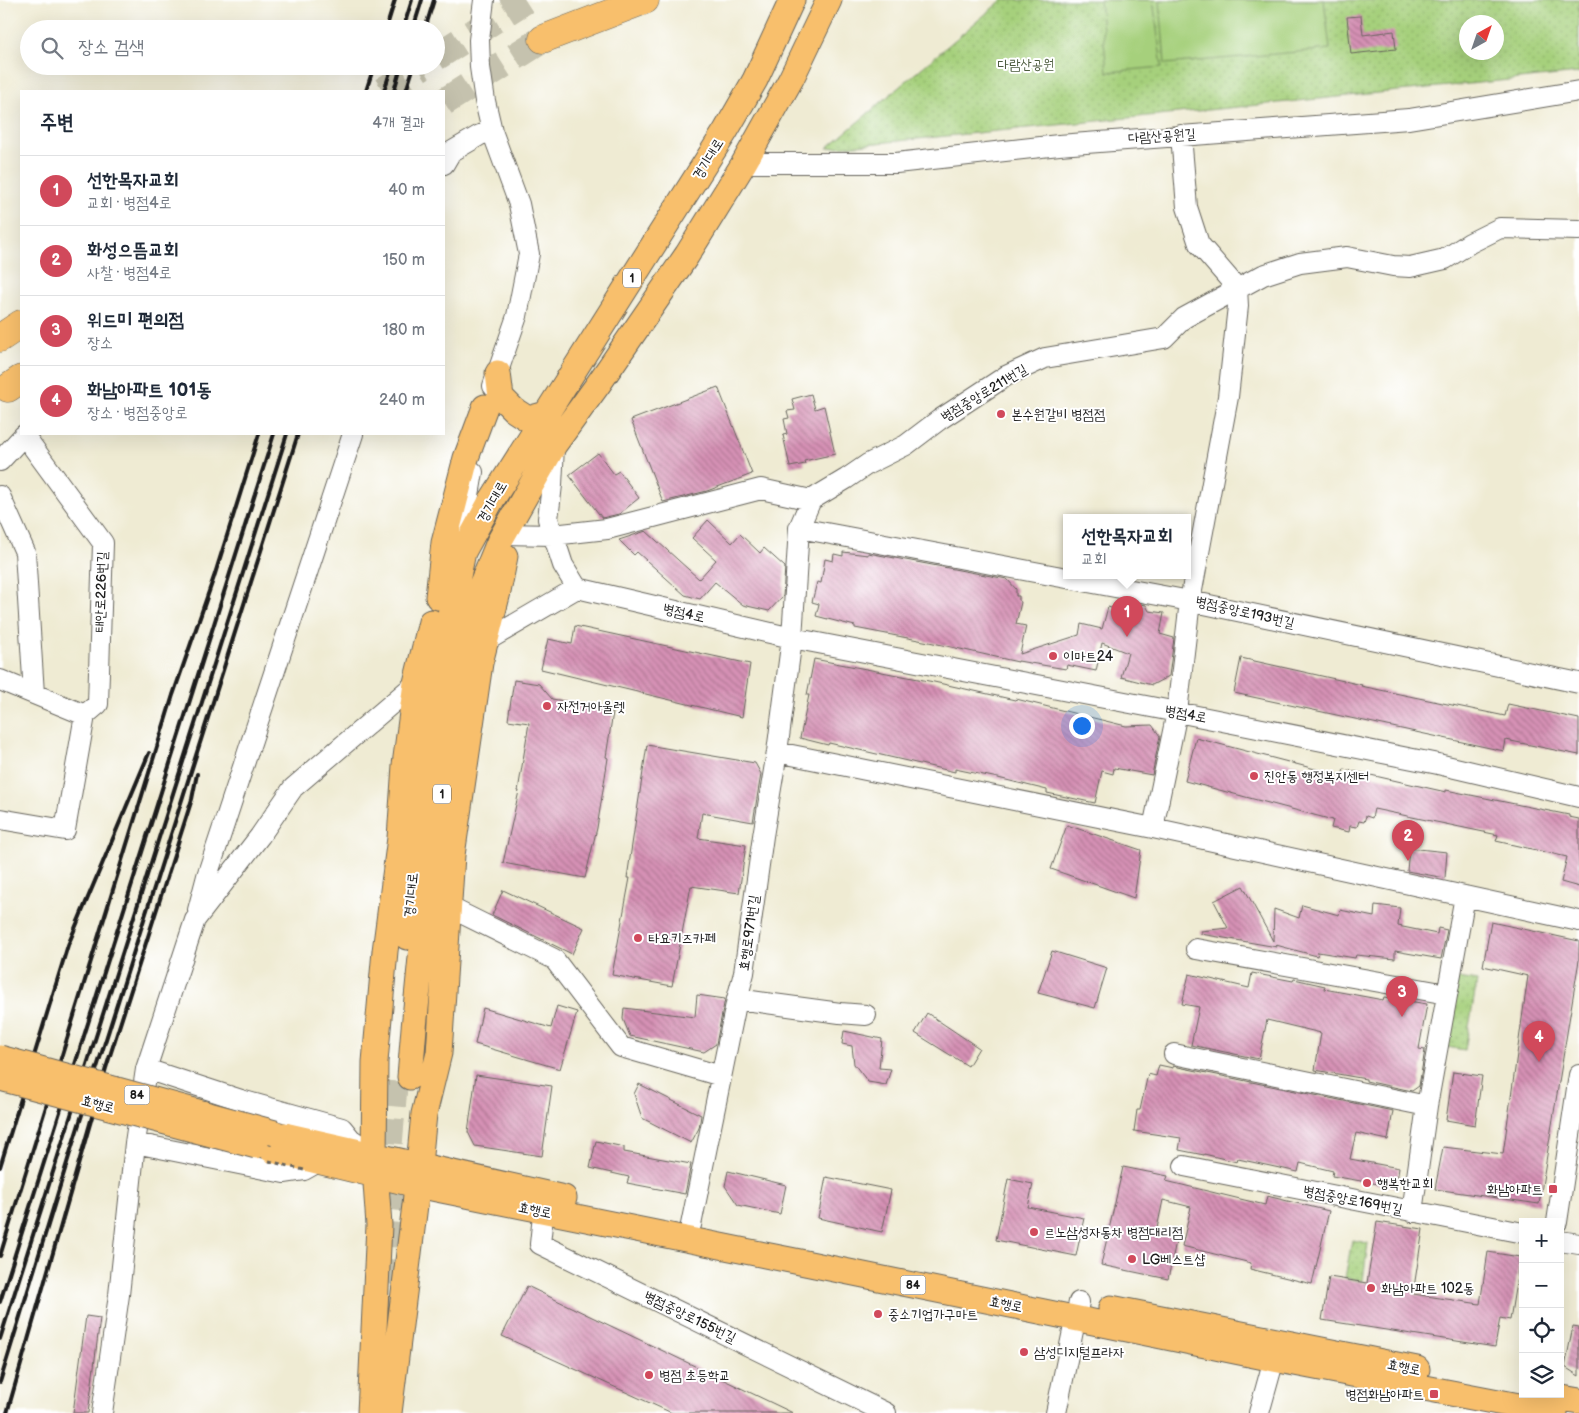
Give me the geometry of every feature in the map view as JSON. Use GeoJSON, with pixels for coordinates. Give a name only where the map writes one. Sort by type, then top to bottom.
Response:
{"type":"FeatureCollection","features":[{"type":"Feature","properties":{"kind":"highway"},"geometry":{"type":"LineString","coordinates":[[602,0],[543,39],[645,0]]}},
{"type":"Feature","properties":{"kind":"highway"},"geometry":{"type":"LineString","coordinates":[[0,338],[20,325]]}},
{"type":"Feature","properties":{"kind":"main road","name":"경기대로"},"geometry":{"type":"LineString","coordinates":[[792,0],[755,80],[725,132],[491,501],[463,552],[433,697],[410,905],[403,1076],[459,664],[476,598],[508,529],[554,445],[598,386],[687,254],[744,163],[791,79],[829,0]]}},
{"type":"Feature","properties":{"kind":"main road"},"geometry":{"type":"LineString","coordinates":[[498,373],[501,397],[514,410],[528,418],[546,414]]}},
{"type":"Feature","properties":{"kind":"main road"},"geometry":{"type":"LineString","coordinates":[[370,1413],[379,1225],[375,1165],[374,1062],[385,951],[400,838],[406,765],[416,683],[438,596],[444,543],[466,458],[485,407]]}},
{"type":"Feature","properties":{"kind":"main road","name":"경기대로"},"geometry":{"type":"LineString","coordinates":[[390,1413],[424,1114],[439,1053],[452,855],[460,789],[480,663],[498,592],[508,529]]}},
{"type":"Feature","properties":{"kind":"main road"},"geometry":{"type":"LineString","coordinates":[[438,596],[463,552]]}},
{"type":"Feature","properties":{"kind":"main road","name":"84"},"geometry":{"type":"LineString","coordinates":[[0,1058],[273,1141]]}},
{"type":"Feature","properties":{"kind":"main road","name":"효행로"},"geometry":{"type":"LineString","coordinates":[[0,1078],[418,1176],[544,1203],[1536,1402]]}},
{"type":"Feature","properties":{"kind":"main road","name":"효행로"},"geometry":{"type":"LineString","coordinates":[[273,1141],[320,1162],[375,1165]]}},
{"type":"Feature","properties":{"kind":"main road","name":"효행로"},"geometry":{"type":"LineString","coordinates":[[544,1203],[691,1225],[1078,1310],[1274,1359],[1536,1402],[1579,1402]]}},
{"type":"Feature","properties":{"kind":"street"},"geometry":{"type":"LineString","coordinates":[[463,552],[463,530],[485,407],[517,316],[529,254],[519,204],[492,131],[485,101],[480,67],[479,40],[484,0]]}},
{"type":"Feature","properties":{"kind":"street","name":"다람산공원길"},"geometry":{"type":"LineString","coordinates":[[744,163],[896,163],[1060,145],[1409,119],[1579,91]]}},
{"type":"Feature","properties":{"kind":"street"},"geometry":{"type":"LineString","coordinates":[[445,162],[451,152],[480,135],[492,131]]}},
{"type":"Feature","properties":{"kind":"street"},"geometry":{"type":"LineString","coordinates":[[1181,135],[1187,207],[1199,244],[1237,288]]}},
{"type":"Feature","properties":{"kind":"street","name":"병점중앙로211번길"},"geometry":{"type":"LineString","coordinates":[[811,500],[846,480],[868,464],[906,446],[939,420],[1006,376],[1045,358],[1164,338],[1184,318],[1263,274],[1300,263],[1347,257],[1393,266],[1410,266],[1445,259],[1470,243],[1500,228],[1579,230]]}},
{"type":"Feature","properties":{"kind":"street","name":"병점중앙로193번길"},"geometry":{"type":"LineString","coordinates":[[1237,288],[1238,306],[1228,397],[1190,601],[1579,683]]}},
{"type":"Feature","properties":{"kind":"street","name":"태안로226번길"},"geometry":{"type":"LineString","coordinates":[[0,461],[24,435],[103,543],[98,704],[85,715],[64,830],[0,819]]}},
{"type":"Feature","properties":{"kind":"street"},"geometry":{"type":"LineString","coordinates":[[102,1413],[119,1295],[135,1143],[146,1069],[195,920],[207,876],[353,435]]}},
{"type":"Feature","properties":{"kind":"street"},"geometry":{"type":"LineString","coordinates":[[486,641],[577,588],[563,565],[548,519],[554,445]]}},
{"type":"Feature","properties":{"kind":"street"},"geometry":{"type":"LineString","coordinates":[[508,529],[553,535],[607,529],[761,489],[811,500],[800,528],[792,638]]}},
{"type":"Feature","properties":{"kind":"street"},"geometry":{"type":"LineString","coordinates":[[0,496],[25,552],[34,694]]}},
{"type":"Feature","properties":{"kind":"street"},"geometry":{"type":"LineString","coordinates":[[800,528],[1063,577]]}},
{"type":"Feature","properties":{"kind":"street"},"geometry":{"type":"LineString","coordinates":[[1072,579],[1190,601],[1177,712],[1154,828]]}},
{"type":"Feature","properties":{"kind":"street","name":"병점4로"},"geometry":{"type":"LineString","coordinates":[[577,588],[792,638],[1430,762],[1579,797]]}},
{"type":"Feature","properties":{"kind":"street","name":"효행로971번길"},"geometry":{"type":"LineString","coordinates":[[691,1225],[736,999],[744,973],[763,836],[778,752],[792,638]]}},
{"type":"Feature","properties":{"kind":"street"},"geometry":{"type":"LineString","coordinates":[[0,680],[85,715]]}},
{"type":"Feature","properties":{"kind":"street"},"geometry":{"type":"LineString","coordinates":[[195,920],[260,836],[293,788],[416,683]]}},
{"type":"Feature","properties":{"kind":"street"},"geometry":{"type":"LineString","coordinates":[[778,752],[1154,828],[1579,920]]}},
{"type":"Feature","properties":{"kind":"street"},"geometry":{"type":"LineString","coordinates":[[1412,1212],[1427,1106],[1465,896]]}},
{"type":"Feature","properties":{"kind":"street"},"geometry":{"type":"LineString","coordinates":[[448,907],[554,958],[621,1048],[721,1076]]}},
{"type":"Feature","properties":{"kind":"street"},"geometry":{"type":"LineString","coordinates":[[1196,949],[1447,994]]}},
{"type":"Feature","properties":{"kind":"street"},"geometry":{"type":"LineString","coordinates":[[736,999],[866,1015]]}},
{"type":"Feature","properties":{"kind":"street"},"geometry":{"type":"LineString","coordinates":[[1174,1054],[1427,1106]]}},
{"type":"Feature","properties":{"kind":"street"},"geometry":{"type":"LineString","coordinates":[[146,1069],[241,1100],[342,1128],[375,1165]]}},
{"type":"Feature","properties":{"kind":"street"},"geometry":{"type":"LineString","coordinates":[[1558,1218],[1579,1075]]}},
{"type":"Feature","properties":{"kind":"street"},"geometry":{"type":"LineString","coordinates":[[135,1143],[284,1173],[304,1170],[320,1162]]}},
{"type":"Feature","properties":{"kind":"street","name":"병점중앙로169번길"},"geometry":{"type":"LineString","coordinates":[[1184,1166],[1519,1232]]}},
{"type":"Feature","properties":{"kind":"street","name":"병점중앙로155번길"},"geometry":{"type":"LineString","coordinates":[[544,1203],[540,1244],[886,1413]]}},
{"type":"Feature","properties":{"kind":"street"},"geometry":{"type":"LineString","coordinates":[[1564,1242],[1579,1244]]}},
{"type":"Feature","properties":{"kind":"street"},"geometry":{"type":"LineString","coordinates":[[1056,1413],[1078,1310]]}},
{"type":"Feature","properties":{"kind":"street"},"geometry":{"type":"LineString","coordinates":[[1259,1413],[1274,1359]]}},
{"type":"Feature","properties":{"kind":"green space","name":"다람산공원"},"geometry":{"type":"Polygon","coordinates":[[[1002,0],[1579,0],[1579,73],[827,148],[1002,0]]]}},
{"type":"Feature","properties":{"kind":"green space"},"geometry":{"type":"Polygon","coordinates":[[[1100,0],[1153,0],[1162,67],[1107,72],[1100,0]]]}},
{"type":"Feature","properties":{"kind":"green space"},"geometry":{"type":"Polygon","coordinates":[[[1160,0],[1324,0],[1330,49],[1165,64],[1160,0]]]}},
{"type":"Feature","properties":{"kind":"green space"},"geometry":{"type":"Polygon","coordinates":[[[1458,978],[1477,981],[1465,1050],[1447,1047],[1458,978]]]}},
{"type":"Feature","properties":{"kind":"green space"},"geometry":{"type":"Polygon","coordinates":[[[1352,1240],[1368,1243],[1363,1281],[1345,1278],[1352,1240]]]}},
{"type":"Feature","properties":{"kind":"building"},"geometry":{"type":"Polygon","coordinates":[[[1361,16],[1363,35],[1394,31],[1396,49],[1351,54],[1347,17],[1361,16]]]}},
{"type":"Feature","properties":{"kind":"building"},"geometry":{"type":"Polygon","coordinates":[[[718,387],[752,474],[707,491],[663,502],[631,420],[718,387]]]}},
{"type":"Feature","properties":{"kind":"building"},"geometry":{"type":"Polygon","coordinates":[[[811,394],[815,409],[824,406],[835,454],[804,461],[805,464],[790,467],[783,435],[787,434],[784,419],[789,418],[787,411],[795,410],[792,399],[811,394]]]}},
{"type":"Feature","properties":{"kind":"building"},"geometry":{"type":"Polygon","coordinates":[[[598,453],[614,474],[619,471],[639,498],[619,514],[602,518],[569,475],[598,453]]]}},
{"type":"Feature","properties":{"kind":"building"},"geometry":{"type":"Polygon","coordinates":[[[708,520],[732,543],[740,534],[760,553],[764,548],[785,567],[783,596],[769,611],[743,605],[715,582],[700,599],[685,595],[637,552],[634,555],[619,540],[646,531],[699,579],[716,560],[692,538],[708,520]]]}},
{"type":"Feature","properties":{"kind":"building"},"geometry":{"type":"Polygon","coordinates":[[[843,552],[868,555],[868,553],[1007,579],[1016,589],[1016,596],[1019,596],[1019,601],[1021,602],[1016,624],[1026,626],[1020,654],[1079,635],[1081,624],[1102,629],[1108,607],[1117,610],[1125,601],[1146,605],[1149,611],[1164,613],[1160,634],[1174,638],[1169,676],[1152,685],[1121,677],[1128,653],[1102,643],[1096,671],[1067,665],[1066,669],[1018,662],[855,628],[855,626],[816,616],[819,604],[812,602],[817,582],[821,583],[825,559],[833,561],[834,554],[843,556],[843,552]]]}},
{"type":"Feature","properties":{"kind":"building"},"geometry":{"type":"Polygon","coordinates":[[[575,626],[750,664],[742,717],[541,669],[548,639],[572,644],[575,626]]]}},
{"type":"Feature","properties":{"kind":"building"},"geometry":{"type":"Polygon","coordinates":[[[1241,658],[1361,686],[1505,716],[1508,704],[1579,719],[1579,755],[1506,740],[1504,751],[1234,693],[1241,658]]]}},
{"type":"Feature","properties":{"kind":"building"},"geometry":{"type":"Polygon","coordinates":[[[814,659],[1016,699],[1126,726],[1152,725],[1160,736],[1152,775],[1114,768],[1113,774],[1102,771],[1095,803],[1047,793],[1047,790],[998,778],[955,769],[955,772],[800,738],[814,659]]]}},
{"type":"Feature","properties":{"kind":"building"},"geometry":{"type":"Polygon","coordinates":[[[514,680],[539,684],[552,699],[584,704],[585,708],[613,712],[597,828],[585,878],[503,863],[519,791],[529,723],[508,720],[514,680]]]}},
{"type":"Feature","properties":{"kind":"building"},"geometry":{"type":"Polygon","coordinates":[[[1196,738],[1342,776],[1344,769],[1446,792],[1446,790],[1569,815],[1569,817],[1579,819],[1579,887],[1561,882],[1567,857],[1496,841],[1498,835],[1374,809],[1372,818],[1366,816],[1364,822],[1359,821],[1357,827],[1350,826],[1349,832],[1331,828],[1333,820],[1185,781],[1196,738]]]}},
{"type":"Feature","properties":{"kind":"building"},"geometry":{"type":"Polygon","coordinates":[[[647,745],[755,763],[761,774],[753,822],[702,813],[698,838],[746,845],[739,893],[691,886],[672,986],[612,975],[630,878],[627,878],[647,745]]]}},
{"type":"Feature","properties":{"kind":"building"},"geometry":{"type":"Polygon","coordinates":[[[1067,825],[1141,850],[1134,898],[1051,869],[1067,825]]]}},
{"type":"Feature","properties":{"kind":"building"},"geometry":{"type":"Polygon","coordinates":[[[1409,848],[1447,852],[1445,878],[1407,871],[1409,848]]]}},
{"type":"Feature","properties":{"kind":"building"},"geometry":{"type":"Polygon","coordinates":[[[1243,886],[1273,941],[1274,909],[1299,918],[1302,905],[1339,915],[1340,910],[1374,917],[1375,905],[1400,908],[1398,926],[1437,934],[1438,928],[1447,930],[1441,959],[1395,951],[1395,959],[1356,955],[1355,958],[1318,952],[1317,956],[1276,945],[1277,947],[1201,934],[1201,931],[1228,928],[1214,901],[1243,886]]]}},
{"type":"Feature","properties":{"kind":"building"},"geometry":{"type":"Polygon","coordinates":[[[503,890],[584,928],[572,954],[492,915],[503,890]]]}},
{"type":"Feature","properties":{"kind":"building"},"geometry":{"type":"Polygon","coordinates":[[[1491,922],[1579,941],[1579,960],[1539,1204],[1435,1189],[1443,1147],[1503,1154],[1528,976],[1483,966],[1491,922]]]}},
{"type":"Feature","properties":{"kind":"building"},"geometry":{"type":"Polygon","coordinates":[[[1052,951],[1107,968],[1095,1008],[1038,993],[1052,951]]]}},
{"type":"Feature","properties":{"kind":"building"},"geometry":{"type":"Polygon","coordinates":[[[1252,973],[1293,981],[1294,979],[1325,986],[1324,989],[1383,1000],[1384,997],[1427,1004],[1419,1049],[1425,1050],[1419,1086],[1412,1091],[1366,1081],[1366,1079],[1315,1070],[1321,1033],[1267,1020],[1259,1059],[1191,1045],[1199,1007],[1182,1004],[1189,974],[1249,988],[1252,973]]]}},
{"type":"Feature","properties":{"kind":"building"},"geometry":{"type":"Polygon","coordinates":[[[697,995],[725,999],[716,1044],[704,1052],[630,1036],[623,1019],[624,1008],[695,1017],[697,995]]]}},
{"type":"Feature","properties":{"kind":"building"},"geometry":{"type":"Polygon","coordinates":[[[557,1006],[577,1012],[560,1069],[475,1044],[483,1008],[551,1028],[557,1006]]]}},
{"type":"Feature","properties":{"kind":"building"},"geometry":{"type":"Polygon","coordinates":[[[927,1013],[979,1048],[968,1066],[915,1033],[927,1013]]]}},
{"type":"Feature","properties":{"kind":"building"},"geometry":{"type":"Polygon","coordinates":[[[844,1031],[882,1039],[879,1068],[891,1069],[886,1085],[868,1082],[854,1064],[852,1046],[842,1044],[844,1031]]]}},
{"type":"Feature","properties":{"kind":"building"},"geometry":{"type":"Polygon","coordinates":[[[1159,1065],[1173,1068],[1173,1066],[1393,1111],[1388,1140],[1356,1133],[1350,1159],[1399,1168],[1396,1187],[1332,1176],[1333,1171],[1300,1163],[1298,1172],[1238,1159],[1237,1162],[1179,1150],[1181,1138],[1134,1131],[1137,1110],[1140,1110],[1148,1074],[1156,1076],[1159,1065]]]}},
{"type":"Feature","properties":{"kind":"building"},"geometry":{"type":"Polygon","coordinates":[[[1453,1072],[1482,1076],[1475,1125],[1446,1120],[1453,1072]]]}},
{"type":"Feature","properties":{"kind":"building"},"geometry":{"type":"Polygon","coordinates":[[[476,1075],[552,1086],[542,1156],[475,1146],[468,1132],[476,1075]]]}},
{"type":"Feature","properties":{"kind":"building"},"geometry":{"type":"Polygon","coordinates":[[[639,1084],[701,1115],[699,1128],[691,1143],[642,1118],[634,1094],[639,1084]]]}},
{"type":"Feature","properties":{"kind":"building"},"geometry":{"type":"Polygon","coordinates":[[[596,1141],[624,1147],[624,1152],[691,1164],[685,1194],[627,1183],[629,1177],[590,1168],[596,1141]]]}},
{"type":"Feature","properties":{"kind":"building"},"geometry":{"type":"Polygon","coordinates":[[[1123,1167],[1168,1176],[1166,1181],[1265,1205],[1267,1196],[1329,1211],[1312,1284],[1250,1269],[1251,1263],[1182,1246],[1191,1207],[1163,1200],[1156,1233],[1177,1237],[1168,1279],[1101,1265],[1123,1167]]]}},
{"type":"Feature","properties":{"kind":"building"},"geometry":{"type":"Polygon","coordinates":[[[728,1171],[786,1185],[780,1214],[738,1205],[725,1186],[728,1171]]]}},
{"type":"Feature","properties":{"kind":"building"},"geometry":{"type":"Polygon","coordinates":[[[826,1177],[891,1190],[882,1232],[818,1218],[826,1177]]]}},
{"type":"Feature","properties":{"kind":"building"},"geometry":{"type":"Polygon","coordinates":[[[1008,1179],[1033,1184],[1028,1207],[1084,1218],[1076,1256],[996,1240],[1008,1179]]]}},
{"type":"Feature","properties":{"kind":"building","name":"화남아파트 102동"},"geometry":{"type":"Polygon","coordinates":[[[1377,1222],[1423,1229],[1413,1294],[1480,1304],[1488,1252],[1519,1257],[1510,1320],[1500,1318],[1495,1347],[1322,1320],[1329,1277],[1367,1283],[1377,1222]]]}},
{"type":"Feature","properties":{"kind":"building","name":"병점 초등학교"},"geometry":{"type":"Polygon","coordinates":[[[527,1286],[793,1413],[672,1413],[502,1336],[527,1286]]]}},
{"type":"Feature","properties":{"kind":"building"},"geometry":{"type":"Polygon","coordinates":[[[86,1316],[100,1318],[91,1391],[88,1413],[73,1413],[86,1316]]]}},
{"type":"Feature","properties":{"kind":"building"},"geometry":{"type":"Polygon","coordinates":[[[1573,1326],[1579,1327],[1579,1376],[1565,1367],[1573,1326]]]}},
{"type":"Feature","properties":{"kind":"tunnel"},"geometry":{"type":"LineString","coordinates":[[445,51],[525,0]]}},
{"type":"Feature","properties":{"kind":"tunnel"},"geometry":{"type":"LineString","coordinates":[[445,101],[543,39]]}},
{"type":"Feature","properties":{"kind":"tunnel"},"geometry":{"type":"LineString","coordinates":[[385,90],[408,75]]}},
{"type":"Feature","properties":{"kind":"tunnel"},"geometry":{"type":"LineString","coordinates":[[387,1180],[396,1075]]}},
{"type":"Feature","properties":{"kind":"tunnel"},"geometry":{"type":"LineString","coordinates":[[384,1358],[402,1159]]}},
{"type":"Feature","properties":{"kind":"railway"},"geometry":{"type":"LineString","coordinates":[[389,20],[395,0]]}},
{"type":"Feature","properties":{"kind":"railway"},"geometry":{"type":"LineString","coordinates":[[406,20],[412,0]]}},
{"type":"Feature","properties":{"kind":"railway"},"geometry":{"type":"LineString","coordinates":[[416,20],[422,0]]}},
{"type":"Feature","properties":{"kind":"railway"},"geometry":{"type":"LineString","coordinates":[[428,20],[434,0]]}},
{"type":"Feature","properties":{"kind":"railway"},"geometry":{"type":"LineString","coordinates":[[366,90],[371,75]]}},
{"type":"Feature","properties":{"kind":"railway"},"geometry":{"type":"LineString","coordinates":[[384,90],[389,75]]}},
{"type":"Feature","properties":{"kind":"railway"},"geometry":{"type":"LineString","coordinates":[[394,90],[398,75]]}},
{"type":"Feature","properties":{"kind":"railway"},"geometry":{"type":"LineString","coordinates":[[406,90],[411,75]]}},
{"type":"Feature","properties":{"kind":"railway"},"geometry":{"type":"LineString","coordinates":[[0,1256],[173,695],[214,577],[259,435]]}},
{"type":"Feature","properties":{"kind":"railway"},"geometry":{"type":"LineString","coordinates":[[0,1302],[274,435]]}},
{"type":"Feature","properties":{"kind":"railway"},"geometry":{"type":"LineString","coordinates":[[0,1339],[287,435]]}},
{"type":"Feature","properties":{"kind":"railway"},"geometry":{"type":"LineString","coordinates":[[0,1382],[74,1140],[298,435]]}},
{"type":"Feature","properties":{"kind":"railway"},"geometry":{"type":"LineString","coordinates":[[0,1167],[68,945],[149,753]]}},
{"type":"Feature","properties":{"kind":"railway"},"geometry":{"type":"LineString","coordinates":[[7,1413],[106,1068],[192,799],[197,774]]}},
{"type":"Feature","properties":{"kind":"place","name":"본수원갈비 병점점"},"geometry":{"type":"Point","coordinates":[1001,414]}},
{"type":"Feature","properties":{"kind":"place","name":"선한목자교회"},"geometry":{"type":"Point","coordinates":[1127,637]}},
{"type":"Feature","properties":{"kind":"place","name":"이마트24"},"geometry":{"type":"Point","coordinates":[1053,656]}},
{"type":"Feature","properties":{"kind":"place","name":"자전거아울렛"},"geometry":{"type":"Point","coordinates":[547,706]}},
{"type":"Feature","properties":{"kind":"place","name":"진안동 행정복지센터"},"geometry":{"type":"Point","coordinates":[1254,776]}},
{"type":"Feature","properties":{"kind":"place","name":"화성으뜸교회"},"geometry":{"type":"Point","coordinates":[1408,861]}},
{"type":"Feature","properties":{"kind":"place","name":"타요키즈카페"},"geometry":{"type":"Point","coordinates":[638,938]}},
{"type":"Feature","properties":{"kind":"place","name":"위드미 편의점"},"geometry":{"type":"Point","coordinates":[1402,1017]}},
{"type":"Feature","properties":{"kind":"place","name":"화남아파트 101동"},"geometry":{"type":"Point","coordinates":[1539,1062]}},
{"type":"Feature","properties":{"kind":"place","name":"행복한교회"},"geometry":{"type":"Point","coordinates":[1367,1183]}},
{"type":"Feature","properties":{"kind":"place","name":"화남아파트"},"geometry":{"type":"Point","coordinates":[1553,1189]}},
{"type":"Feature","properties":{"kind":"place","name":"르노삼성자동차 병점대리점"},"geometry":{"type":"Point","coordinates":[1034,1232]}},
{"type":"Feature","properties":{"kind":"place","name":"LG베스트샵"},"geometry":{"type":"Point","coordinates":[1132,1259]}},
{"type":"Feature","properties":{"kind":"place","name":"화남아파트 102동"},"geometry":{"type":"Point","coordinates":[1371,1288]}},
{"type":"Feature","properties":{"kind":"place","name":"중소기업가구마트"},"geometry":{"type":"Point","coordinates":[878,1314]}},
{"type":"Feature","properties":{"kind":"place","name":"삼성디지털프라자"},"geometry":{"type":"Point","coordinates":[1024,1352]}},
{"type":"Feature","properties":{"kind":"place","name":"병점 초등학교"},"geometry":{"type":"Point","coordinates":[649,1375]}},
{"type":"Feature","properties":{"kind":"place","name":"병점화남아파트"},"geometry":{"type":"Point","coordinates":[1434,1394]}}]}
